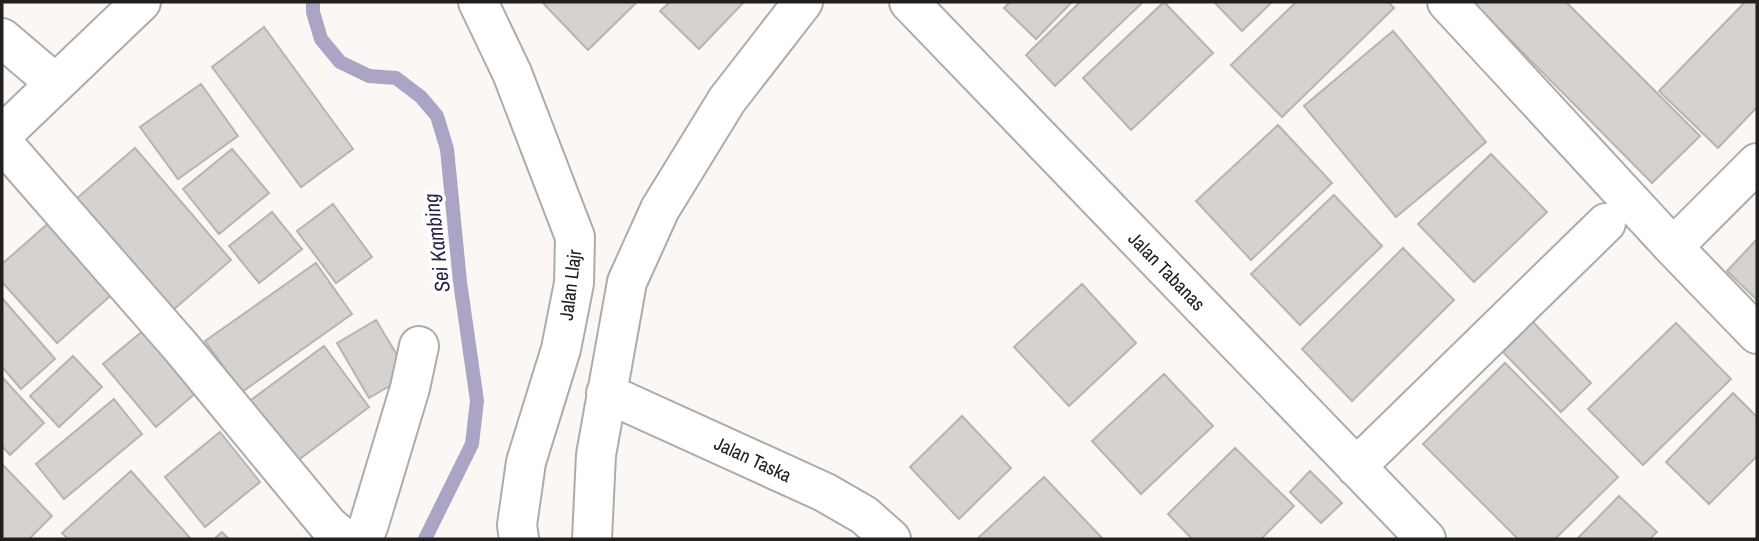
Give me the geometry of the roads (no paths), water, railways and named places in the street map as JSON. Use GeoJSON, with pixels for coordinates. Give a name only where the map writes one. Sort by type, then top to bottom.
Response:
{"type":"FeatureCollection","features":[{"type":"Feature","properties":{"kind":"street"},"geometry":{"type":"LineString","coordinates":[[2,135],[141,2]]}},
{"type":"Feature","properties":{"kind":"street","name":"Jalan Llajr"},"geometry":{"type":"LineString","coordinates":[[478,2],[512,73],[575,236],[574,283],[561,349],[526,462],[517,525],[519,539]]}},
{"type":"Feature","properties":{"kind":"street"},"geometry":{"type":"LineString","coordinates":[[592,539],[596,454],[627,282],[660,209],[727,100],[803,2]]}},
{"type":"Feature","properties":{"kind":"street","name":"Jalan Tabanas"},"geometry":{"type":"LineString","coordinates":[[909,2],[1426,539]]}},
{"type":"Feature","properties":{"kind":"street"},"geometry":{"type":"LineString","coordinates":[[1447,2],[1757,334]]}},
{"type":"Feature","properties":{"kind":"street"},"geometry":{"type":"LineString","coordinates":[[2,38],[55,83]]}},
{"type":"Feature","properties":{"kind":"street"},"geometry":{"type":"LineString","coordinates":[[2,142],[180,346],[328,524],[341,536],[349,539]]}},
{"type":"Feature","properties":{"kind":"street"},"geometry":{"type":"LineString","coordinates":[[1673,247],[1757,163]]}},
{"type":"Feature","properties":{"kind":"street"},"geometry":{"type":"LineString","coordinates":[[1356,467],[1606,223]]}},
{"type":"Feature","properties":{"kind":"street"},"geometry":{"type":"LineString","coordinates":[[359,539],[364,537],[369,524],[410,388],[419,346]]}},
{"type":"Feature","properties":{"kind":"street","name":"Jalan Taska"},"geometry":{"type":"LineString","coordinates":[[606,394],[690,429],[824,492],[864,515],[891,539]]}},
{"type":"Feature","properties":{"kind":"waterway","name":"Sei Kambing"},"geometry":{"type":"LineString","coordinates":[[313,2],[313,12],[321,39],[340,62],[369,76],[396,78],[421,97],[437,116],[447,149],[460,282],[477,401],[472,444],[425,539]]}}]}
